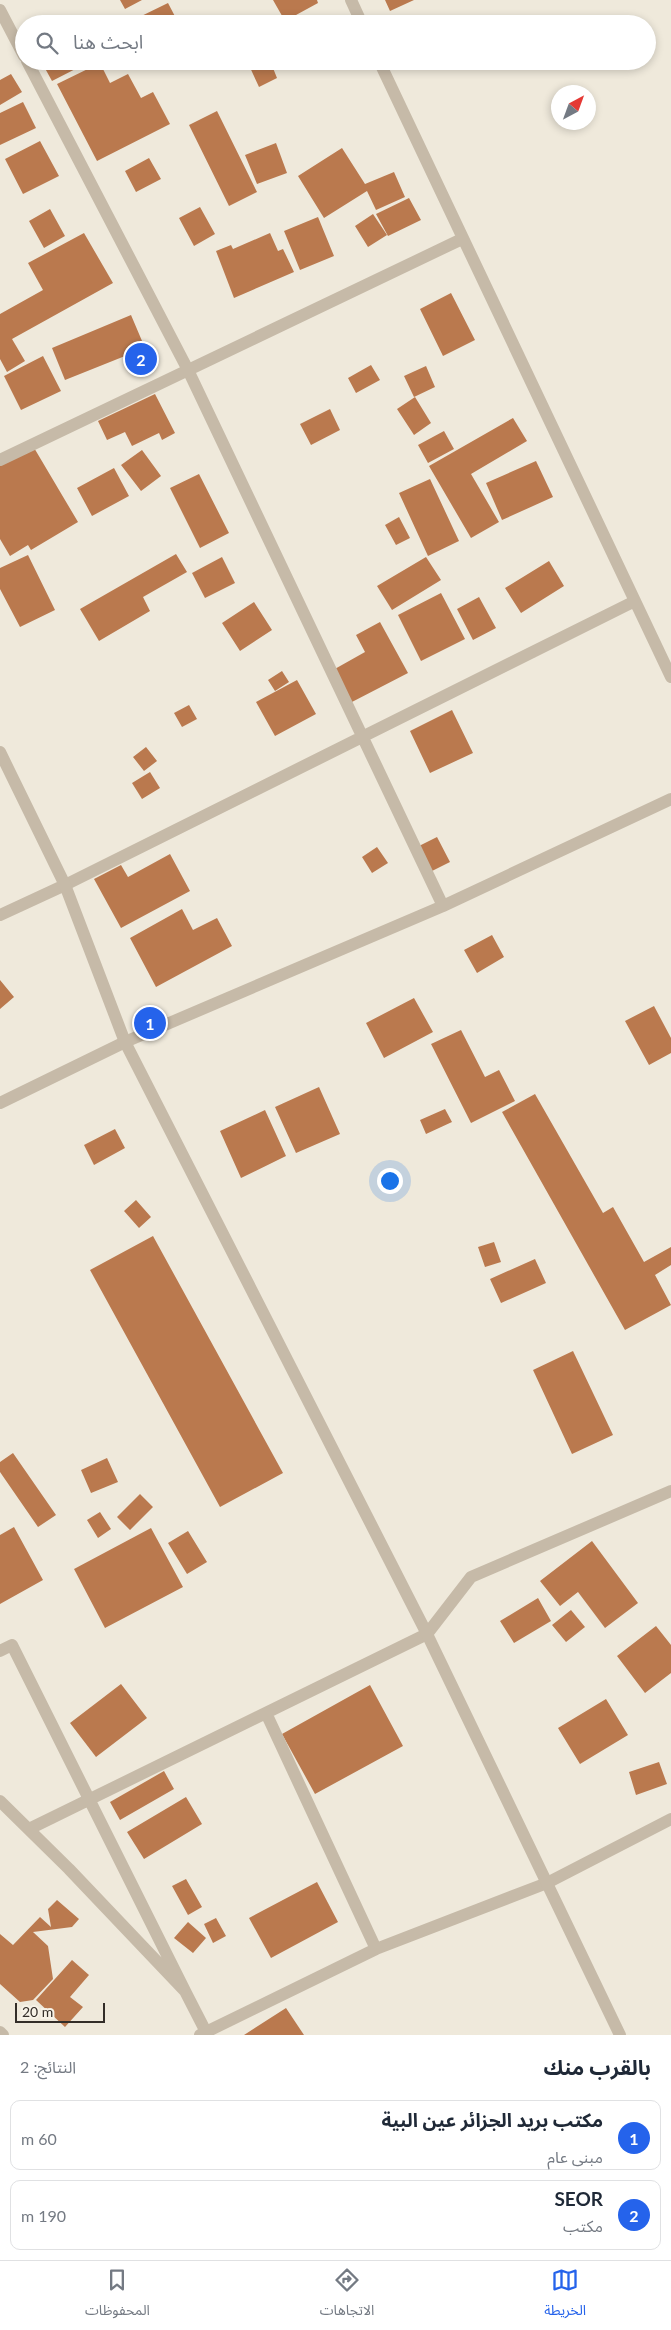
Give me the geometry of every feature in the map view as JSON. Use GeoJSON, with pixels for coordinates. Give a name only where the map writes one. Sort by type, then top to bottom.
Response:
{"type":"FeatureCollection","features":[{"type":"Feature","properties":{"kind":"street"},"geometry":{"type":"LineString","coordinates":[[351,0],[358,15]]}},
{"type":"Feature","properties":{"kind":"street"},"geometry":{"type":"LineString","coordinates":[[0,10],[15,39]]}},
{"type":"Feature","properties":{"kind":"street"},"geometry":{"type":"LineString","coordinates":[[31,70],[188,370],[443,906]]}},
{"type":"Feature","properties":{"kind":"street"},"geometry":{"type":"LineString","coordinates":[[383,70],[671,677]]}},
{"type":"Feature","properties":{"kind":"street"},"geometry":{"type":"LineString","coordinates":[[0,460],[462,239]]}},
{"type":"Feature","properties":{"kind":"street"},"geometry":{"type":"LineString","coordinates":[[0,915],[65,885],[635,601]]}},
{"type":"Feature","properties":{"kind":"street"},"geometry":{"type":"LineString","coordinates":[[0,752],[65,885],[125,1042],[426,1634],[620,2035]]}},
{"type":"Feature","properties":{"kind":"street"},"geometry":{"type":"LineString","coordinates":[[0,1102],[125,1042],[443,906],[670,801]]}},
{"type":"Feature","properties":{"kind":"street"},"geometry":{"type":"LineString","coordinates":[[29,1829],[426,1634],[471,1577],[671,1491]]}},
{"type":"Feature","properties":{"kind":"street"},"geometry":{"type":"LineString","coordinates":[[0,1651],[12,1645],[185,1991],[203,2033],[376,1949],[546,1883],[671,1819]]}},
{"type":"Feature","properties":{"kind":"street"},"geometry":{"type":"LineString","coordinates":[[266,1714],[376,1949]]}},
{"type":"Feature","properties":{"kind":"street"},"geometry":{"type":"LineString","coordinates":[[0,1801],[185,1991]]}},
{"type":"Feature","properties":{"kind":"street"},"geometry":{"type":"LineString","coordinates":[[0,2032],[3,2035]]}},
{"type":"Feature","properties":{"kind":"building"},"geometry":{"type":"Polygon","coordinates":[[[120,0],[142,0],[125,9],[120,0]]]}},
{"type":"Feature","properties":{"kind":"building"},"geometry":{"type":"Polygon","coordinates":[[[273,0],[317,0],[318,3],[296,15],[282,15],[273,0]]]}},
{"type":"Feature","properties":{"kind":"building"},"geometry":{"type":"Polygon","coordinates":[[[385,0],[414,0],[390,11],[385,0]]]}},
{"type":"Feature","properties":{"kind":"building"},"geometry":{"type":"Polygon","coordinates":[[[168,3],[174,15],[143,15],[168,3]]]}},
{"type":"Feature","properties":{"kind":"building"},"geometry":{"type":"Polygon","coordinates":[[[46,70],[73,70],[52,81],[46,70]]]}},
{"type":"Feature","properties":{"kind":"building"},"geometry":{"type":"Polygon","coordinates":[[[86,70],[104,70],[110,83],[128,74],[141,98],[153,92],[170,124],[97,161],[57,84],[86,70]]]}},
{"type":"Feature","properties":{"kind":"building"},"geometry":{"type":"Polygon","coordinates":[[[251,70],[274,70],[277,78],[259,87],[251,70]]]}},
{"type":"Feature","properties":{"kind":"building"},"geometry":{"type":"Polygon","coordinates":[[[11,74],[22,92],[0,105],[0,80],[11,74]]]}},
{"type":"Feature","properties":{"kind":"building"},"geometry":{"type":"Polygon","coordinates":[[[23,102],[36,128],[0,145],[0,113],[23,102]]]}},
{"type":"Feature","properties":{"kind":"building"},"geometry":{"type":"Polygon","coordinates":[[[217,111],[257,192],[229,206],[189,125],[217,111]]]}},
{"type":"Feature","properties":{"kind":"building"},"geometry":{"type":"Polygon","coordinates":[[[40,141],[59,176],[23,194],[5,159],[40,141]]]}},
{"type":"Feature","properties":{"kind":"building"},"geometry":{"type":"Polygon","coordinates":[[[276,143],[287,173],[257,184],[245,155],[276,143]]]}},
{"type":"Feature","properties":{"kind":"building"},"geometry":{"type":"Polygon","coordinates":[[[342,148],[365,184],[394,172],[405,197],[376,210],[367,191],[324,218],[298,176],[342,148]]]}},
{"type":"Feature","properties":{"kind":"building"},"geometry":{"type":"Polygon","coordinates":[[[149,158],[161,179],[136,192],[125,171],[149,158]]]}},
{"type":"Feature","properties":{"kind":"building"},"geometry":{"type":"Polygon","coordinates":[[[409,198],[421,220],[388,236],[376,214],[409,198]]]}},
{"type":"Feature","properties":{"kind":"building"},"geometry":{"type":"Polygon","coordinates":[[[200,207],[215,234],[194,246],[179,218],[200,207]]]}},
{"type":"Feature","properties":{"kind":"building"},"geometry":{"type":"Polygon","coordinates":[[[50,209],[65,236],[44,248],[29,221],[50,209]]]}},
{"type":"Feature","properties":{"kind":"building"},"geometry":{"type":"Polygon","coordinates":[[[373,214],[387,235],[368,247],[355,226],[373,214]]]}},
{"type":"Feature","properties":{"kind":"building"},"geometry":{"type":"Polygon","coordinates":[[[318,217],[334,256],[300,270],[284,231],[318,217]]]}},
{"type":"Feature","properties":{"kind":"building"},"geometry":{"type":"Polygon","coordinates":[[[84,233],[113,283],[12,339],[25,361],[7,372],[0,359],[0,314],[43,290],[28,263],[84,233]]]}},
{"type":"Feature","properties":{"kind":"building"},"geometry":{"type":"Polygon","coordinates":[[[270,233],[278,251],[283,249],[294,272],[234,298],[216,251],[231,245],[233,249],[270,233]]]}},
{"type":"Feature","properties":{"kind":"building"},"geometry":{"type":"Polygon","coordinates":[[[451,293],[475,340],[443,356],[420,309],[451,293]]]}},
{"type":"Feature","properties":{"kind":"building"},"geometry":{"type":"Polygon","coordinates":[[[131,315],[145,348],[65,380],[52,348],[131,315]]]}},
{"type":"Feature","properties":{"kind":"building"},"geometry":{"type":"Polygon","coordinates":[[[43,356],[61,391],[21,410],[4,376],[43,356]]]}},
{"type":"Feature","properties":{"kind":"building"},"geometry":{"type":"Polygon","coordinates":[[[371,365],[380,380],[356,393],[348,378],[371,365]]]}},
{"type":"Feature","properties":{"kind":"building"},"geometry":{"type":"Polygon","coordinates":[[[426,366],[435,387],[414,397],[404,376],[426,366]]]}},
{"type":"Feature","properties":{"kind":"building"},"geometry":{"type":"Polygon","coordinates":[[[155,394],[175,433],[162,440],[159,433],[132,446],[125,432],[107,440],[98,421],[155,394]]]}},
{"type":"Feature","properties":{"kind":"building"},"geometry":{"type":"Polygon","coordinates":[[[415,397],[431,423],[414,435],[397,409],[415,397]]]}},
{"type":"Feature","properties":{"kind":"building"},"geometry":{"type":"Polygon","coordinates":[[[330,409],[340,430],[311,445],[300,424],[330,409]]]}},
{"type":"Feature","properties":{"kind":"building"},"geometry":{"type":"Polygon","coordinates":[[[513,418],[527,441],[471,474],[499,522],[471,538],[429,466],[513,418]]]}},
{"type":"Feature","properties":{"kind":"building"},"geometry":{"type":"Polygon","coordinates":[[[444,431],[454,449],[428,463],[418,445],[444,431]]]}},
{"type":"Feature","properties":{"kind":"building"},"geometry":{"type":"Polygon","coordinates":[[[30,441],[78,522],[31,550],[28,545],[10,556],[0,539],[0,459],[30,441]]]}},
{"type":"Feature","properties":{"kind":"building"},"geometry":{"type":"Polygon","coordinates":[[[142,450],[161,476],[141,491],[121,465],[142,450]]]}},
{"type":"Feature","properties":{"kind":"building"},"geometry":{"type":"Polygon","coordinates":[[[536,461],[553,497],[502,520],[486,483],[536,461]]]}},
{"type":"Feature","properties":{"kind":"building"},"geometry":{"type":"Polygon","coordinates":[[[114,468],[129,496],[92,516],[77,488],[114,468]]]}},
{"type":"Feature","properties":{"kind":"building"},"geometry":{"type":"Polygon","coordinates":[[[199,474],[229,533],[200,548],[170,488],[199,474]]]}},
{"type":"Feature","properties":{"kind":"building"},"geometry":{"type":"Polygon","coordinates":[[[430,479],[459,541],[428,556],[399,493],[430,479]]]}},
{"type":"Feature","properties":{"kind":"building"},"geometry":{"type":"Polygon","coordinates":[[[399,517],[410,538],[396,545],[385,525],[399,517]]]}},
{"type":"Feature","properties":{"kind":"building"},"geometry":{"type":"Polygon","coordinates":[[[176,554],[187,572],[143,597],[150,611],[99,641],[80,609],[176,554]]]}},
{"type":"Feature","properties":{"kind":"building"},"geometry":{"type":"Polygon","coordinates":[[[28,555],[55,610],[20,627],[0,589],[0,568],[28,555]]]}},
{"type":"Feature","properties":{"kind":"building"},"geometry":{"type":"Polygon","coordinates":[[[222,557],[235,583],[205,598],[192,573],[222,557]]]}},
{"type":"Feature","properties":{"kind":"building"},"geometry":{"type":"Polygon","coordinates":[[[426,557],[441,580],[392,610],[377,586],[426,557]]]}},
{"type":"Feature","properties":{"kind":"building"},"geometry":{"type":"Polygon","coordinates":[[[549,561],[564,586],[521,613],[505,588],[549,561]]]}},
{"type":"Feature","properties":{"kind":"building"},"geometry":{"type":"Polygon","coordinates":[[[441,593],[465,639],[421,661],[398,615],[441,593]]]}},
{"type":"Feature","properties":{"kind":"building"},"geometry":{"type":"Polygon","coordinates":[[[479,597],[496,628],[473,640],[457,609],[479,597]]]}},
{"type":"Feature","properties":{"kind":"building"},"geometry":{"type":"Polygon","coordinates":[[[254,602],[272,630],[240,651],[222,623],[254,602]]]}},
{"type":"Feature","properties":{"kind":"building"},"geometry":{"type":"Polygon","coordinates":[[[380,622],[408,673],[350,703],[333,670],[365,652],[356,635],[380,622]]]}},
{"type":"Feature","properties":{"kind":"building"},"geometry":{"type":"Polygon","coordinates":[[[282,671],[289,682],[275,691],[268,680],[282,671]]]}},
{"type":"Feature","properties":{"kind":"building"},"geometry":{"type":"Polygon","coordinates":[[[297,680],[316,714],[275,736],[256,702],[297,680]]]}},
{"type":"Feature","properties":{"kind":"building"},"geometry":{"type":"Polygon","coordinates":[[[189,705],[197,719],[182,727],[174,713],[189,705]]]}},
{"type":"Feature","properties":{"kind":"building"},"geometry":{"type":"Polygon","coordinates":[[[452,710],[473,753],[430,773],[410,731],[452,710]]]}},
{"type":"Feature","properties":{"kind":"building"},"geometry":{"type":"Polygon","coordinates":[[[146,747],[157,761],[144,771],[133,757],[146,747]]]}},
{"type":"Feature","properties":{"kind":"building"},"geometry":{"type":"Polygon","coordinates":[[[150,772],[160,788],[142,799],[132,783],[150,772]]]}},
{"type":"Feature","properties":{"kind":"building"},"geometry":{"type":"Polygon","coordinates":[[[437,837],[450,862],[432,871],[419,846],[437,837]]]}},
{"type":"Feature","properties":{"kind":"building"},"geometry":{"type":"Polygon","coordinates":[[[377,847],[388,863],[372,873],[362,857],[377,847]]]}},
{"type":"Feature","properties":{"kind":"building"},"geometry":{"type":"Polygon","coordinates":[[[170,854],[190,891],[121,928],[94,879],[121,865],[128,877],[170,854]]]}},
{"type":"Feature","properties":{"kind":"building"},"geometry":{"type":"Polygon","coordinates":[[[182,909],[193,930],[217,918],[232,946],[156,987],[130,938],[182,909]]]}},
{"type":"Feature","properties":{"kind":"building"},"geometry":{"type":"Polygon","coordinates":[[[492,935],[504,957],[477,973],[464,950],[492,935]]]}},
{"type":"Feature","properties":{"kind":"building"},"geometry":{"type":"Polygon","coordinates":[[[0,980],[14,997],[0,1009],[0,980]]]}},
{"type":"Feature","properties":{"kind":"building"},"geometry":{"type":"Polygon","coordinates":[[[414,998],[433,1032],[384,1058],[366,1023],[414,998]]]}},
{"type":"Feature","properties":{"kind":"building"},"geometry":{"type":"Polygon","coordinates":[[[654,1006],[671,1038],[671,1053],[649,1065],[625,1021],[654,1006]]]}},
{"type":"Feature","properties":{"kind":"building"},"geometry":{"type":"Polygon","coordinates":[[[461,1030],[485,1077],[499,1070],[515,1101],[471,1123],[431,1044],[461,1030]]]}},
{"type":"Feature","properties":{"kind":"building"},"geometry":{"type":"Polygon","coordinates":[[[319,1087],[340,1134],[296,1153],[275,1107],[319,1087]]]}},
{"type":"Feature","properties":{"kind":"building"},"geometry":{"type":"Polygon","coordinates":[[[535,1094],[603,1213],[613,1207],[644,1262],[671,1247],[671,1265],[655,1275],[671,1305],[625,1330],[502,1112],[535,1094]]]}},
{"type":"Feature","properties":{"kind":"building"},"geometry":{"type":"Polygon","coordinates":[[[445,1109],[452,1122],[426,1134],[420,1120],[445,1109]]]}},
{"type":"Feature","properties":{"kind":"building"},"geometry":{"type":"Polygon","coordinates":[[[265,1110],[286,1156],[241,1178],[220,1131],[265,1110]]]}},
{"type":"Feature","properties":{"kind":"building"},"geometry":{"type":"Polygon","coordinates":[[[115,1129],[125,1148],[94,1165],[84,1145],[115,1129]]]}},
{"type":"Feature","properties":{"kind":"building"},"geometry":{"type":"Polygon","coordinates":[[[136,1200],[151,1217],[139,1228],[124,1211],[136,1200]]]}},
{"type":"Feature","properties":{"kind":"building"},"geometry":{"type":"Polygon","coordinates":[[[153,1236],[283,1473],[220,1507],[90,1270],[153,1236]]]}},
{"type":"Feature","properties":{"kind":"building"},"geometry":{"type":"Polygon","coordinates":[[[494,1242],[501,1262],[485,1267],[478,1247],[494,1242]]]}},
{"type":"Feature","properties":{"kind":"building"},"geometry":{"type":"Polygon","coordinates":[[[535,1259],[546,1283],[501,1303],[490,1279],[535,1259]]]}},
{"type":"Feature","properties":{"kind":"building"},"geometry":{"type":"Polygon","coordinates":[[[573,1351],[613,1435],[572,1454],[533,1370],[573,1351]]]}},
{"type":"Feature","properties":{"kind":"building"},"geometry":{"type":"Polygon","coordinates":[[[13,1453],[56,1515],[38,1527],[0,1472],[0,1462],[13,1453]]]}},
{"type":"Feature","properties":{"kind":"building"},"geometry":{"type":"Polygon","coordinates":[[[107,1458],[118,1482],[91,1493],[81,1470],[107,1458]]]}},
{"type":"Feature","properties":{"kind":"building"},"geometry":{"type":"Polygon","coordinates":[[[140,1494],[153,1507],[130,1530],[117,1517],[140,1494]]]}},
{"type":"Feature","properties":{"kind":"building"},"geometry":{"type":"Polygon","coordinates":[[[100,1512],[111,1529],[98,1538],[87,1520],[100,1512]]]}},
{"type":"Feature","properties":{"kind":"building"},"geometry":{"type":"Polygon","coordinates":[[[14,1527],[43,1580],[0,1604],[0,1535],[14,1527]]]}},
{"type":"Feature","properties":{"kind":"building"},"geometry":{"type":"Polygon","coordinates":[[[151,1528],[183,1587],[105,1628],[74,1569],[151,1528]]]}},
{"type":"Feature","properties":{"kind":"building"},"geometry":{"type":"Polygon","coordinates":[[[188,1531],[207,1562],[187,1574],[168,1543],[188,1531]]]}},
{"type":"Feature","properties":{"kind":"building"},"geometry":{"type":"Polygon","coordinates":[[[592,1541],[638,1603],[605,1628],[578,1592],[560,1606],[540,1581],[592,1541]]]}},
{"type":"Feature","properties":{"kind":"building"},"geometry":{"type":"Polygon","coordinates":[[[538,1598],[551,1621],[514,1643],[500,1621],[538,1598]]]}},
{"type":"Feature","properties":{"kind":"building"},"geometry":{"type":"Polygon","coordinates":[[[571,1610],[585,1627],[566,1642],[552,1625],[571,1610]]]}},
{"type":"Feature","properties":{"kind":"building"},"geometry":{"type":"Polygon","coordinates":[[[656,1626],[671,1645],[671,1673],[645,1693],[617,1656],[656,1626]]]}},
{"type":"Feature","properties":{"kind":"building"},"geometry":{"type":"Polygon","coordinates":[[[121,1684],[147,1718],[96,1757],[70,1723],[121,1684]]]}},
{"type":"Feature","properties":{"kind":"building"},"geometry":{"type":"Polygon","coordinates":[[[370,1685],[403,1746],[315,1794],[282,1734],[370,1685]]]}},
{"type":"Feature","properties":{"kind":"building"},"geometry":{"type":"Polygon","coordinates":[[[606,1699],[628,1735],[580,1764],[558,1728],[606,1699]]]}},
{"type":"Feature","properties":{"kind":"building"},"geometry":{"type":"Polygon","coordinates":[[[659,1762],[667,1784],[636,1795],[629,1772],[659,1762]]]}},
{"type":"Feature","properties":{"kind":"building"},"geometry":{"type":"Polygon","coordinates":[[[164,1771],[174,1789],[120,1820],[110,1802],[164,1771]]]}},
{"type":"Feature","properties":{"kind":"building"},"geometry":{"type":"Polygon","coordinates":[[[186,1797],[202,1824],[144,1859],[127,1832],[186,1797]]]}},
{"type":"Feature","properties":{"kind":"building"},"geometry":{"type":"Polygon","coordinates":[[[186,1879],[202,1907],[188,1915],[172,1886],[186,1879]]]}},
{"type":"Feature","properties":{"kind":"building"},"geometry":{"type":"Polygon","coordinates":[[[317,1882],[338,1922],[271,1958],[249,1918],[317,1882]]]}},
{"type":"Feature","properties":{"kind":"building"},"geometry":{"type":"Polygon","coordinates":[[[57,1900],[79,1919],[72,1927],[33,1932],[48,1946],[53,1979],[33,2000],[20,2002],[0,1984],[0,1934],[13,1945],[40,1917],[51,1927],[48,1909],[57,1900]]]}},
{"type":"Feature","properties":{"kind":"building"},"geometry":{"type":"Polygon","coordinates":[[[216,1918],[226,1936],[213,1943],[204,1924],[216,1918]]]}},
{"type":"Feature","properties":{"kind":"building"},"geometry":{"type":"Polygon","coordinates":[[[188,1922],[206,1938],[193,1953],[174,1938],[188,1922]]]}},
{"type":"Feature","properties":{"kind":"building"},"geometry":{"type":"Polygon","coordinates":[[[72,1960],[89,1975],[70,1997],[83,2007],[65,2027],[36,2000],[72,1960]]]}},
{"type":"Feature","properties":{"kind":"building"},"geometry":{"type":"Polygon","coordinates":[[[286,2008],[304,2035],[244,2035],[286,2008]]]}},
{"type":"Feature","properties":{"kind":"place","name":"SEOR"},"geometry":{"type":"Point","coordinates":[141,359]}},
{"type":"Feature","properties":{"kind":"place","name":"مكتب بريد الجزائر عين البية"},"geometry":{"type":"Point","coordinates":[150,1023]}}]}
